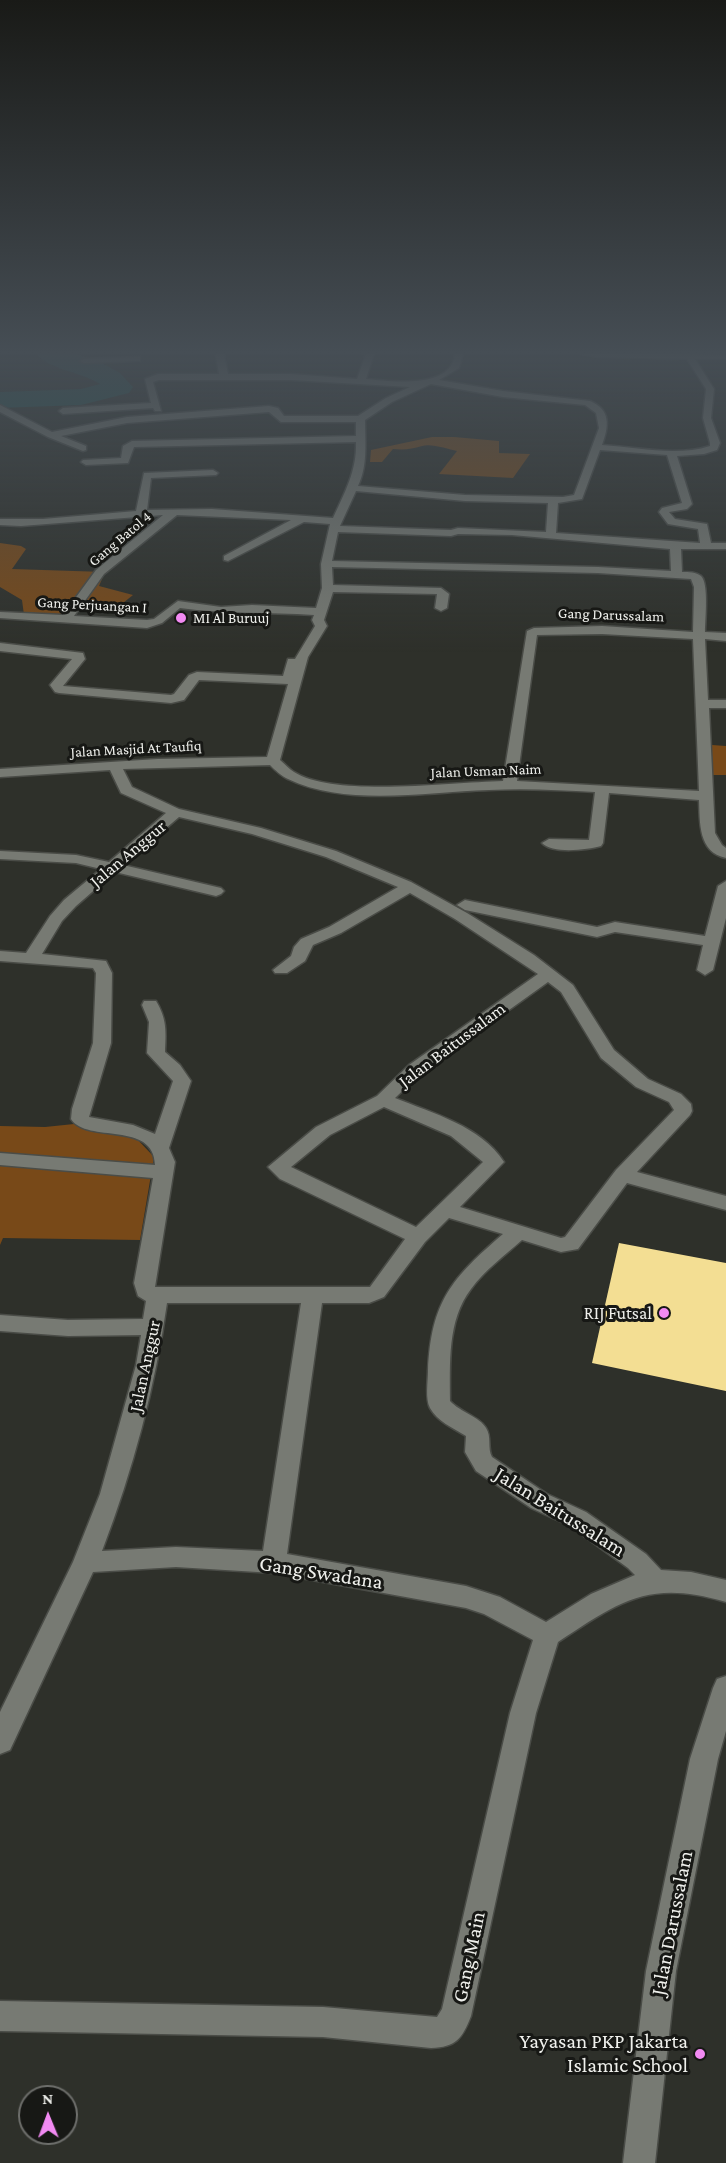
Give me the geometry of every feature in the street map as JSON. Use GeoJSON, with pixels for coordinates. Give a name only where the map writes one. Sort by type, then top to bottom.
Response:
{"type":"FeatureCollection","features":[{"type":"Feature","properties":{"kind":"street"},"geometry":{"type":"LineString","coordinates":[[86,462],[125,461],[127,451]]}},
{"type":"Feature","properties":{"kind":"street"},"geometry":{"type":"LineString","coordinates":[[0,647],[79,656],[80,659],[56,685],[59,689],[174,699],[182,695],[193,678],[197,676],[288,680],[294,656],[310,625],[319,616],[328,588],[326,564],[334,525],[357,478],[361,451]]}},
{"type":"Feature","properties":{"kind":"street"},"geometry":{"type":"LineString","coordinates":[[353,488],[465,498],[553,500],[578,497],[595,451]]}},
{"type":"Feature","properties":{"kind":"street"},"geometry":{"type":"LineString","coordinates":[[655,451],[692,451]]}},
{"type":"Feature","properties":{"kind":"street"},"geometry":{"type":"LineString","coordinates":[[671,452],[687,504],[664,512],[672,522],[702,526],[706,546]]}},
{"type":"Feature","properties":{"kind":"street"},"geometry":{"type":"LineString","coordinates":[[141,513],[147,475],[213,473]]}},
{"type":"Feature","properties":{"kind":"street"},"geometry":{"type":"LineString","coordinates":[[551,536],[553,500]]}},
{"type":"Feature","properties":{"kind":"street","name":"Gang Batol 4"},"geometry":{"type":"LineString","coordinates":[[66,619],[100,572],[174,512]]}},
{"type":"Feature","properties":{"kind":"street"},"geometry":{"type":"LineString","coordinates":[[0,522],[51,523],[141,513],[253,514],[303,518],[334,525],[444,533],[475,531],[675,546],[726,546]]}},
{"type":"Feature","properties":{"kind":"street"},"geometry":{"type":"LineString","coordinates":[[228,558],[303,518]]}},
{"type":"Feature","properties":{"kind":"street"},"geometry":{"type":"LineString","coordinates":[[444,533],[445,518]]}},
{"type":"Feature","properties":{"kind":"street"},"geometry":{"type":"LineString","coordinates":[[675,546],[678,573]]}},
{"type":"Feature","properties":{"kind":"street"},"geometry":{"type":"LineString","coordinates":[[326,564],[678,573],[690,574],[698,579],[708,833],[716,848],[726,854]]}},
{"type":"Feature","properties":{"kind":"street"},"geometry":{"type":"LineString","coordinates":[[328,588],[439,591],[443,594],[441,608]]}},
{"type":"Feature","properties":{"kind":"street","name":"Gang Perjuangan I"},"geometry":{"type":"LineString","coordinates":[[0,615],[152,623],[158,621],[178,604],[221,610],[246,608],[319,616]]}},
{"type":"Feature","properties":{"kind":"street"},"geometry":{"type":"LineString","coordinates":[[0,628],[16,616]]}},
{"type":"Feature","properties":{"kind":"street"},"geometry":{"type":"LineString","coordinates":[[273,761],[302,657],[321,626],[319,616]]}},
{"type":"Feature","properties":{"kind":"street","name":"Gang Darussalam"},"geometry":{"type":"LineString","coordinates":[[509,785],[531,634],[534,632],[602,630],[699,636]]}},
{"type":"Feature","properties":{"kind":"street"},"geometry":{"type":"LineString","coordinates":[[699,636],[726,637]]}},
{"type":"Feature","properties":{"kind":"street"},"geometry":{"type":"LineString","coordinates":[[702,704],[726,704]]}},
{"type":"Feature","properties":{"kind":"street","name":"Jalan Masjid At Taufiq"},"geometry":{"type":"LineString","coordinates":[[0,773],[115,766],[273,761]]}},
{"type":"Feature","properties":{"kind":"street","name":"Jalan Usman Naim"},"geometry":{"type":"LineString","coordinates":[[273,761],[278,769],[290,777],[325,786],[354,789],[410,790],[509,785],[707,796]]}},
{"type":"Feature","properties":{"kind":"street","name":"Jalan Anggur"},"geometry":{"type":"LineString","coordinates":[[32,957],[56,919],[70,903],[169,820],[174,812],[126,790],[115,766]]}},
{"type":"Feature","properties":{"kind":"street"},"geometry":{"type":"LineString","coordinates":[[549,843],[584,846],[596,843],[599,805],[603,789]]}},
{"type":"Feature","properties":{"kind":"street"},"geometry":{"type":"LineString","coordinates":[[174,812],[256,831],[331,854],[410,887],[461,916],[528,958],[548,974],[574,997],[607,1054],[642,1083],[675,1098],[682,1104],[683,1111],[622,1175],[571,1244],[561,1245],[444,1209]]}},
{"type":"Feature","properties":{"kind":"street"},"geometry":{"type":"LineString","coordinates":[[0,855],[76,859],[216,891]]}},
{"type":"Feature","properties":{"kind":"street"},"geometry":{"type":"LineString","coordinates":[[705,970],[726,886]]}},
{"type":"Feature","properties":{"kind":"street"},"geometry":{"type":"LineString","coordinates":[[281,970],[299,958],[307,942],[335,930],[410,887]]}},
{"type":"Feature","properties":{"kind":"street"},"geometry":{"type":"LineString","coordinates":[[465,905],[597,932],[615,927],[712,942]]}},
{"type":"Feature","properties":{"kind":"street"},"geometry":{"type":"LineString","coordinates":[[0,956],[100,964],[104,973],[102,1043],[81,1109],[80,1119],[85,1123],[143,1133],[159,1147],[182,1081],[174,1069],[156,1053],[158,1022],[150,1005]]}},
{"type":"Feature","properties":{"kind":"street","name":"Jalan Baitussalam"},"geometry":{"type":"LineString","coordinates":[[418,1237],[287,1174],[278,1167],[323,1131],[383,1100],[415,1069],[548,974]]}},
{"type":"Feature","properties":{"kind":"street"},"geometry":{"type":"LineString","coordinates":[[157,1296],[369,1295],[377,1292],[418,1237],[494,1162],[480,1145],[439,1123],[383,1100]]}},
{"type":"Feature","properties":{"kind":"street","name":"Jalan Anggur"},"geometry":{"type":"LineString","coordinates":[[0,1741],[85,1562],[112,1494],[132,1427],[154,1327],[157,1296],[145,1291],[144,1283],[165,1162],[159,1147]]}},
{"type":"Feature","properties":{"kind":"street"},"geometry":{"type":"LineString","coordinates":[[0,1159],[163,1172]]}},
{"type":"Feature","properties":{"kind":"street"},"geometry":{"type":"LineString","coordinates":[[622,1175],[726,1203]]}},
{"type":"Feature","properties":{"kind":"street","name":"Jalan Baitussalam"},"geometry":{"type":"LineString","coordinates":[[518,1232],[458,1290],[451,1304],[438,1366],[439,1404],[449,1415],[477,1432],[477,1452],[484,1464],[539,1501],[578,1519],[637,1562],[655,1581]]}},
{"type":"Feature","properties":{"kind":"street"},"geometry":{"type":"LineString","coordinates":[[274,1562],[312,1296]]}},
{"type":"Feature","properties":{"kind":"street"},"geometry":{"type":"LineString","coordinates":[[0,1323],[68,1328],[154,1327]]}},
{"type":"Feature","properties":{"kind":"street","name":"Gang Swadana"},"geometry":{"type":"LineString","coordinates":[[85,1562],[176,1557],[274,1562],[466,1597],[491,1605],[548,1635]]}},
{"type":"Feature","properties":{"kind":"street"},"geometry":{"type":"LineString","coordinates":[[548,1635],[618,1593],[655,1581],[684,1581],[726,1591]]}},
{"type":"Feature","properties":{"kind":"street","name":"Gang Main"},"geometry":{"type":"LineString","coordinates":[[0,2016],[323,2022],[431,2033],[445,2032],[456,2016],[523,1713],[548,1635]]}},
{"type":"Feature","properties":{"kind":"street","name":"Jalan Darussalam"},"geometry":{"type":"LineString","coordinates":[[639,2163],[661,1971],[704,1760],[726,1688]]}},
{"type":"Feature","properties":{"kind":"shaded area"},"geometry":{"type":"Polygon","coordinates":[[[371,451],[391,451],[382,462],[370,462],[371,451]]]}},
{"type":"Feature","properties":{"kind":"shaded area"},"geometry":{"type":"Polygon","coordinates":[[[457,451],[530,454],[513,478],[439,474],[457,451]]]}},
{"type":"Feature","properties":{"kind":"shaded area"},"geometry":{"type":"Polygon","coordinates":[[[0,543],[26,549],[12,569],[105,572],[99,586],[133,595],[123,603],[87,600],[70,617],[24,615],[22,600],[0,587],[0,543]]]}},
{"type":"Feature","properties":{"kind":"shaded area"},"geometry":{"type":"Polygon","coordinates":[[[712,745],[726,746],[726,775],[710,775],[712,745]]]}},
{"type":"Feature","properties":{"kind":"shaded area"},"geometry":{"type":"Polygon","coordinates":[[[74,1124],[121,1133],[138,1140],[154,1157],[140,1240],[3,1238],[0,1245],[0,1126],[45,1127],[74,1124]]]}},
{"type":"Feature","properties":{"kind":"building","name":"RIJ Futsal"},"geometry":{"type":"Polygon","coordinates":[[[619,1243],[726,1263],[726,1391],[592,1363],[619,1243]]]}},
{"type":"Feature","properties":{"kind":"place","name":"MI Al Buruuj"},"geometry":{"type":"Point","coordinates":[181,618]}},
{"type":"Feature","properties":{"kind":"place","name":"RIJ Futsal"},"geometry":{"type":"Point","coordinates":[664,1313]}},
{"type":"Feature","properties":{"kind":"place","name":"Yayasan PKP Jakarta Islamic School"},"geometry":{"type":"Point","coordinates":[700,2054]}}]}
